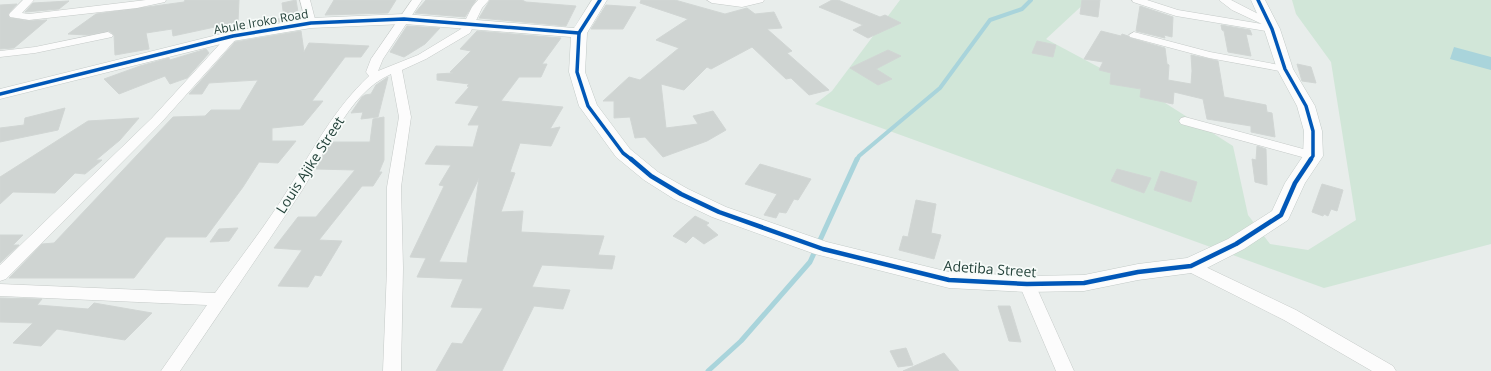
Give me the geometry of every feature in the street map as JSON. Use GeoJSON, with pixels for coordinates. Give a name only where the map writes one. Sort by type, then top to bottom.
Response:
{"type":"FeatureCollection","features":[{"type":"Feature","properties":{"kind":"street"},"geometry":{"type":"LineString","coordinates":[[29,0],[14,15],[28,17],[137,5],[161,0]]}},
{"type":"Feature","properties":{"kind":"street"},"geometry":{"type":"LineString","coordinates":[[304,0],[311,23]]}},
{"type":"Feature","properties":{"kind":"street"},"geometry":{"type":"LineString","coordinates":[[375,77],[372,72],[377,59],[417,0]]}},
{"type":"Feature","properties":{"kind":"street","name":"Louis Ajike Street"},"geometry":{"type":"LineString","coordinates":[[170,371],[295,190],[323,141],[354,97],[375,77],[422,57],[456,38],[466,30],[477,7],[484,0]]}},
{"type":"Feature","properties":{"kind":"street","name":"Adetiba Street"},"geometry":{"type":"LineString","coordinates":[[600,0],[594,7],[579,33],[577,72],[588,106],[623,153],[651,176],[680,194],[719,212],[823,249],[949,280],[1027,284],[1084,283],[1138,272],[1190,266],[1236,244],[1281,215],[1295,183],[1313,156]]}},
{"type":"Feature","properties":{"kind":"street"},"geometry":{"type":"LineString","coordinates":[[712,0],[742,4],[759,0]]}},
{"type":"Feature","properties":{"kind":"street"},"geometry":{"type":"LineString","coordinates":[[1138,0],[1176,13],[1270,26]]}},
{"type":"Feature","properties":{"kind":"street"},"geometry":{"type":"LineString","coordinates":[[1224,0],[1270,26]]}},
{"type":"Feature","properties":{"kind":"street"},"geometry":{"type":"LineString","coordinates":[[1185,121],[1313,156],[1313,131],[1306,106],[1286,69],[1270,26],[1258,0]]}},
{"type":"Feature","properties":{"kind":"street","name":"Abule Iroko Road"},"geometry":{"type":"LineString","coordinates":[[0,94],[233,36],[311,23],[404,20],[579,33]]}},
{"type":"Feature","properties":{"kind":"street"},"geometry":{"type":"LineString","coordinates":[[0,54],[35,50],[108,35]]}},
{"type":"Feature","properties":{"kind":"street"},"geometry":{"type":"LineString","coordinates":[[1134,35],[1209,55],[1286,69]]}},
{"type":"Feature","properties":{"kind":"street"},"geometry":{"type":"LineString","coordinates":[[0,275],[156,121],[233,36]]}},
{"type":"Feature","properties":{"kind":"street"},"geometry":{"type":"LineString","coordinates":[[392,371],[395,268],[394,187],[405,116],[396,67]]}},
{"type":"Feature","properties":{"kind":"street"},"geometry":{"type":"LineString","coordinates":[[1190,266],[1290,315],[1387,371]]}},
{"type":"Feature","properties":{"kind":"street"},"geometry":{"type":"LineString","coordinates":[[1027,284],[1065,371]]}},
{"type":"Feature","properties":{"kind":"street"},"geometry":{"type":"LineString","coordinates":[[0,290],[221,299]]}},
{"type":"Feature","properties":{"kind":"green space"},"geometry":{"type":"Polygon","coordinates":[[[900,0],[1088,0],[1046,39],[1162,101],[1233,146],[1248,215],[1270,244],[1308,250],[1356,220],[1331,62],[1296,14],[1292,0],[1491,0],[1491,244],[1324,288],[815,104],[832,91],[900,0]]]}},
{"type":"Feature","properties":{"kind":"water"},"geometry":{"type":"Polygon","coordinates":[[[1454,47],[1491,57],[1491,70],[1450,59],[1454,47]]]}},
{"type":"Feature","properties":{"kind":"building"},"geometry":{"type":"Polygon","coordinates":[[[185,0],[239,0],[238,22],[173,36],[172,29],[146,33],[149,49],[115,55],[114,35],[109,31],[87,35],[68,34],[96,14],[184,2],[185,0]]]}},
{"type":"Feature","properties":{"kind":"building"},"geometry":{"type":"Polygon","coordinates":[[[296,0],[299,18],[252,26],[251,23],[284,18],[282,3],[296,0]]]}},
{"type":"Feature","properties":{"kind":"building"},"geometry":{"type":"Polygon","coordinates":[[[334,0],[396,0],[388,13],[325,15],[334,0]]]}},
{"type":"Feature","properties":{"kind":"building"},"geometry":{"type":"Polygon","coordinates":[[[426,0],[476,0],[465,17],[415,13],[426,0]]]}},
{"type":"Feature","properties":{"kind":"building"},"geometry":{"type":"Polygon","coordinates":[[[490,0],[522,0],[526,2],[576,6],[566,26],[479,18],[490,0]]]}},
{"type":"Feature","properties":{"kind":"building"},"geometry":{"type":"Polygon","coordinates":[[[641,0],[675,0],[725,14],[747,8],[755,14],[774,12],[782,28],[767,29],[792,51],[787,53],[829,90],[809,95],[791,78],[786,79],[752,47],[711,69],[707,67],[684,90],[661,84],[666,128],[698,124],[693,116],[713,111],[726,130],[707,141],[663,157],[645,137],[635,138],[630,117],[614,118],[614,101],[603,101],[629,77],[640,80],[679,48],[656,40],[688,19],[640,3],[641,0]]]}},
{"type":"Feature","properties":{"kind":"building"},"geometry":{"type":"Polygon","coordinates":[[[832,0],[838,0],[880,17],[885,15],[901,23],[868,38],[853,30],[863,25],[819,7],[832,0]]]}},
{"type":"Feature","properties":{"kind":"building"},"geometry":{"type":"Polygon","coordinates":[[[1082,0],[1100,0],[1098,17],[1080,14],[1082,0]]]}},
{"type":"Feature","properties":{"kind":"building"},"geometry":{"type":"Polygon","coordinates":[[[69,1],[59,9],[25,12],[33,3],[69,1]]]}},
{"type":"Feature","properties":{"kind":"building"},"geometry":{"type":"Polygon","coordinates":[[[17,4],[8,14],[10,18],[29,21],[47,20],[14,48],[0,49],[0,5],[17,4]]]}},
{"type":"Feature","properties":{"kind":"building"},"geometry":{"type":"Polygon","coordinates":[[[606,5],[636,7],[623,29],[591,29],[606,5]]]}},
{"type":"Feature","properties":{"kind":"building"},"geometry":{"type":"Polygon","coordinates":[[[1140,6],[1173,17],[1172,37],[1164,35],[1165,38],[1136,31],[1140,6]]]}},
{"type":"Feature","properties":{"kind":"building"},"geometry":{"type":"Polygon","coordinates":[[[1221,25],[1250,30],[1252,35],[1246,34],[1251,56],[1228,52],[1224,31],[1222,30],[1221,25]]]}},
{"type":"Feature","properties":{"kind":"building"},"geometry":{"type":"Polygon","coordinates":[[[407,26],[440,28],[425,44],[404,57],[390,52],[407,26]]]}},
{"type":"Feature","properties":{"kind":"building"},"geometry":{"type":"Polygon","coordinates":[[[301,31],[304,52],[309,43],[369,46],[361,57],[345,57],[312,101],[323,101],[303,125],[272,128],[272,141],[296,141],[278,163],[259,162],[243,187],[206,237],[166,237],[134,278],[9,278],[42,244],[54,243],[173,117],[205,116],[211,110],[240,110],[258,80],[209,83],[202,94],[189,94],[235,42],[301,31]]]}},
{"type":"Feature","properties":{"kind":"building"},"geometry":{"type":"Polygon","coordinates":[[[477,31],[561,38],[542,64],[547,64],[541,77],[519,77],[501,101],[563,107],[550,129],[560,127],[551,146],[520,143],[510,172],[515,173],[501,212],[523,211],[521,232],[604,236],[598,255],[615,256],[612,269],[542,265],[532,287],[570,290],[563,309],[534,306],[502,371],[436,371],[452,343],[462,344],[483,308],[451,307],[463,279],[417,277],[426,258],[410,257],[444,186],[439,185],[451,165],[425,164],[436,146],[473,147],[479,125],[468,125],[479,106],[455,103],[469,87],[467,86],[469,84],[437,80],[437,74],[453,73],[450,72],[471,51],[460,49],[477,31]],[[479,178],[439,262],[467,263],[479,178]]]}},
{"type":"Feature","properties":{"kind":"building"},"geometry":{"type":"Polygon","coordinates":[[[1101,31],[1121,36],[1122,34],[1130,38],[1165,48],[1167,64],[1169,65],[1168,80],[1191,84],[1191,55],[1218,61],[1224,97],[1266,105],[1267,112],[1272,113],[1275,137],[1251,132],[1251,126],[1207,119],[1203,99],[1174,92],[1173,104],[1140,97],[1141,89],[1110,84],[1111,73],[1099,70],[1103,62],[1084,59],[1101,31]]]}},
{"type":"Feature","properties":{"kind":"building"},"geometry":{"type":"Polygon","coordinates":[[[1037,41],[1056,45],[1053,57],[1032,53],[1037,41]]]}},
{"type":"Feature","properties":{"kind":"building"},"geometry":{"type":"Polygon","coordinates":[[[206,49],[209,53],[187,78],[170,84],[165,76],[119,94],[104,79],[140,66],[169,58],[170,60],[206,49]]]}},
{"type":"Feature","properties":{"kind":"building"},"geometry":{"type":"Polygon","coordinates":[[[888,50],[901,56],[876,69],[892,79],[878,85],[850,68],[888,50]]]}},
{"type":"Feature","properties":{"kind":"building"},"geometry":{"type":"Polygon","coordinates":[[[1297,64],[1311,67],[1316,83],[1302,81],[1297,64]]]}},
{"type":"Feature","properties":{"kind":"building"},"geometry":{"type":"Polygon","coordinates":[[[388,77],[378,117],[361,119],[363,112],[351,113],[362,97],[371,94],[376,85],[388,77]]]}},
{"type":"Feature","properties":{"kind":"building"},"geometry":{"type":"Polygon","coordinates":[[[65,108],[58,130],[0,142],[0,128],[24,125],[25,118],[65,108]]]}},
{"type":"Feature","properties":{"kind":"building"},"geometry":{"type":"Polygon","coordinates":[[[384,117],[384,160],[379,172],[382,172],[373,186],[362,186],[319,240],[342,241],[321,276],[315,275],[308,287],[278,286],[302,250],[274,248],[298,217],[316,217],[355,170],[316,169],[331,142],[370,142],[373,119],[384,117]]]}},
{"type":"Feature","properties":{"kind":"building"},"geometry":{"type":"Polygon","coordinates":[[[139,118],[120,140],[96,160],[102,160],[85,174],[75,173],[55,193],[13,192],[0,204],[0,177],[88,121],[139,118]]]}},
{"type":"Feature","properties":{"kind":"building"},"geometry":{"type":"Polygon","coordinates":[[[1257,146],[1266,149],[1267,185],[1255,182],[1252,159],[1256,160],[1257,146]]]}},
{"type":"Feature","properties":{"kind":"building"},"geometry":{"type":"Polygon","coordinates":[[[760,164],[811,179],[798,200],[794,199],[786,213],[779,212],[776,218],[764,215],[777,194],[745,184],[760,164]]]}},
{"type":"Feature","properties":{"kind":"building"},"geometry":{"type":"Polygon","coordinates":[[[1117,169],[1151,178],[1144,193],[1111,181],[1117,169]]]}},
{"type":"Feature","properties":{"kind":"building"},"geometry":{"type":"Polygon","coordinates":[[[1161,171],[1197,182],[1191,202],[1154,190],[1161,171]]]}},
{"type":"Feature","properties":{"kind":"building"},"geometry":{"type":"Polygon","coordinates":[[[1322,184],[1343,190],[1337,211],[1331,209],[1328,216],[1324,214],[1323,216],[1312,212],[1322,184]]]}},
{"type":"Feature","properties":{"kind":"building"},"geometry":{"type":"Polygon","coordinates":[[[916,200],[936,204],[931,233],[941,235],[934,259],[899,250],[903,236],[908,237],[916,200]]]}},
{"type":"Feature","properties":{"kind":"building"},"geometry":{"type":"Polygon","coordinates":[[[695,216],[709,223],[706,225],[718,235],[704,244],[693,236],[686,243],[673,236],[695,216]]]}},
{"type":"Feature","properties":{"kind":"building"},"geometry":{"type":"Polygon","coordinates":[[[238,228],[229,241],[210,242],[219,229],[238,228]]]}},
{"type":"Feature","properties":{"kind":"building"},"geometry":{"type":"Polygon","coordinates":[[[0,235],[23,235],[13,245],[19,245],[0,263],[0,235]]]}},
{"type":"Feature","properties":{"kind":"building"},"geometry":{"type":"Polygon","coordinates":[[[0,298],[42,299],[37,305],[88,309],[94,303],[152,313],[125,340],[57,329],[41,346],[13,343],[33,323],[0,322],[0,298]]]}},
{"type":"Feature","properties":{"kind":"building"},"geometry":{"type":"Polygon","coordinates":[[[998,306],[1010,306],[1021,342],[1009,341],[998,306]]]}},
{"type":"Feature","properties":{"kind":"building"},"geometry":{"type":"Polygon","coordinates":[[[906,348],[913,365],[898,367],[890,351],[906,348]]]}},
{"type":"Feature","properties":{"kind":"building"},"geometry":{"type":"Polygon","coordinates":[[[944,353],[959,371],[903,371],[944,353]]]}},
{"type":"Feature","properties":{"kind":"waterway"},"geometry":{"type":"LineString","coordinates":[[857,160],[859,156],[940,88],[990,20],[1022,9],[1031,0]]}},
{"type":"Feature","properties":{"kind":"waterway"},"geometry":{"type":"LineString","coordinates":[[708,371],[741,341],[810,262],[857,159]]}},
{"type":"Feature","properties":{"kind":"cycle path"},"geometry":{"type":"LineString","coordinates":[[600,0],[594,7],[579,33],[577,72],[588,106],[623,153],[651,176],[681,194],[719,212],[823,249],[949,280],[1027,284],[1084,283],[1138,272],[1191,266],[1236,244],[1281,215],[1295,183],[1313,156],[1313,131],[1306,106],[1285,69],[1272,29],[1258,0]]}},
{"type":"Feature","properties":{"kind":"cycle path"},"geometry":{"type":"LineString","coordinates":[[0,94],[233,36],[311,23],[404,19],[579,33]]}}]}
